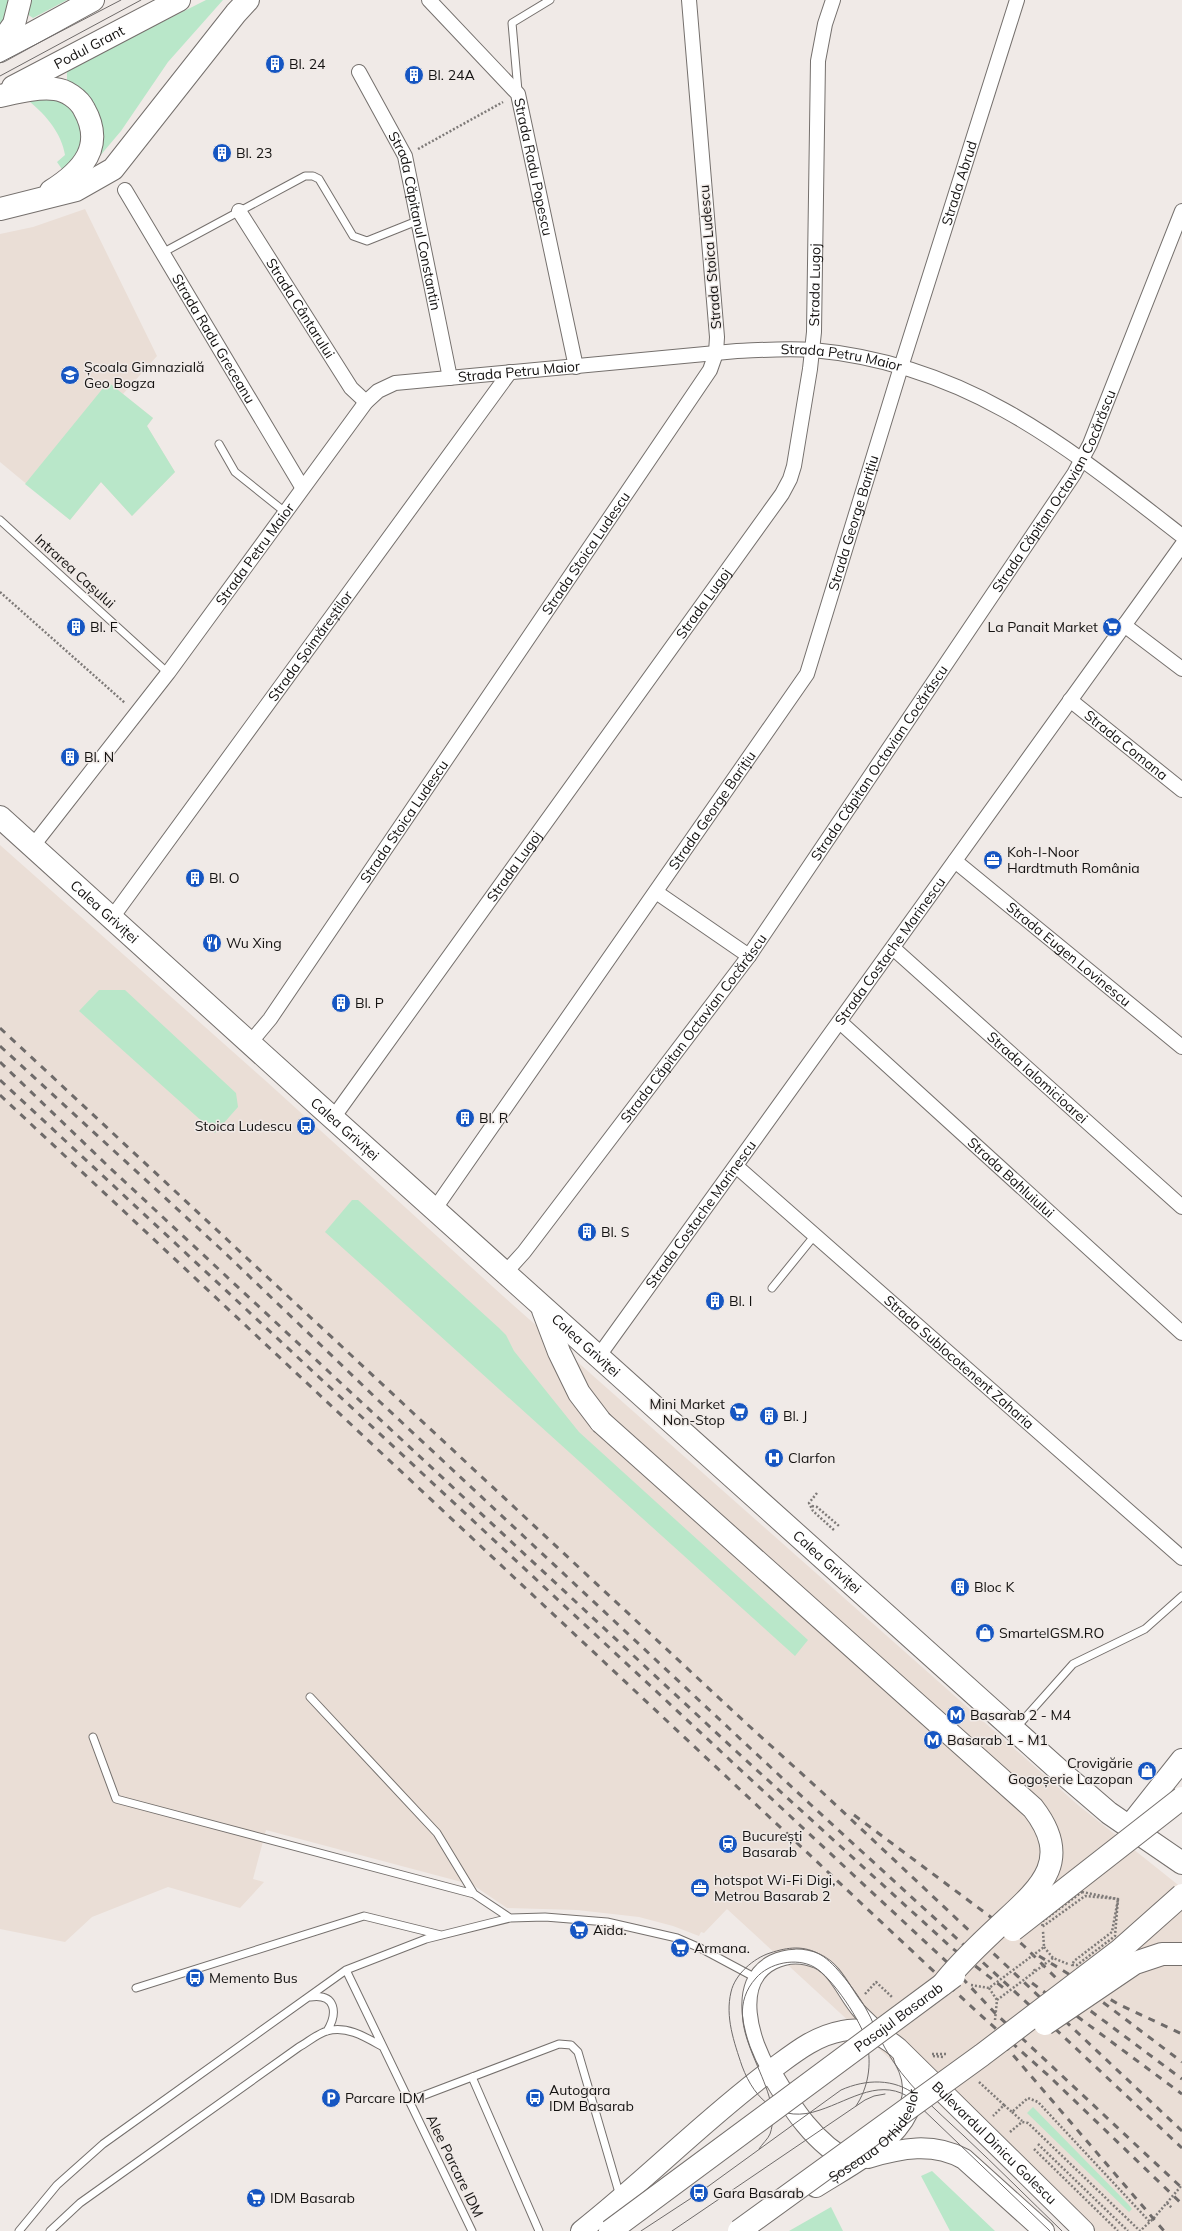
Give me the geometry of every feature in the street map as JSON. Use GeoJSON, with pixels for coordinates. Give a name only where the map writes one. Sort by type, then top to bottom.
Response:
{"type":"FeatureCollection","features":[{"type":"Feature","properties":{"kind":"main road"},"geometry":{"type":"LineString","coordinates":[[0,44],[14,24],[20,0]]}},
{"type":"Feature","properties":{"kind":"main road"},"geometry":{"type":"LineString","coordinates":[[0,51],[94,0]]}},
{"type":"Feature","properties":{"kind":"main road","name":"Podul Grant"},"geometry":{"type":"LineString","coordinates":[[0,95],[179,0]]}},
{"type":"Feature","properties":{"kind":"main road"},"geometry":{"type":"LineString","coordinates":[[0,209],[76,190],[113,169],[236,13],[248,0]]}},
{"type":"Feature","properties":{"kind":"main road"},"geometry":{"type":"LineString","coordinates":[[0,95],[37,89],[56,89],[69,94],[82,104],[90,120],[94,136],[91,150],[83,166],[66,182],[34,200]]}},
{"type":"Feature","properties":{"kind":"main road","name":"Calea Griviței"},"geometry":{"type":"LineString","coordinates":[[0,817],[434,1210],[1014,1729],[1109,1813],[1182,1863]]}},
{"type":"Feature","properties":{"kind":"main road"},"geometry":{"type":"LineString","coordinates":[[542,1307],[559,1352],[579,1393],[601,1422],[1033,1808],[1043,1821],[1050,1836],[1052,1850],[1050,1865],[1045,1878],[1035,1893],[965,1958],[943,1984]]}},
{"type":"Feature","properties":{"kind":"main road"},"geometry":{"type":"LineString","coordinates":[[1130,1827],[1182,1760]]}},
{"type":"Feature","properties":{"kind":"main road","name":"Pasajul Basarab"},"geometry":{"type":"LineString","coordinates":[[610,2231],[943,1984],[1182,1798]]}},
{"type":"Feature","properties":{"kind":"main road"},"geometry":{"type":"LineString","coordinates":[[739,2231],[982,2055],[1120,1950],[1182,1895]]}},
{"type":"Feature","properties":{"kind":"main road"},"geometry":{"type":"LineString","coordinates":[[982,2055],[1010,2045],[1030,2034],[1135,1963],[1162,1954],[1182,1954]]}},
{"type":"Feature","properties":{"kind":"main road","name":"Bulevardul Dinicu Golescu"},"geometry":{"type":"LineString","coordinates":[[770,2071],[800,2048],[820,2038],[842,2031],[862,2029],[886,2038],[898,2048],[1084,2231]]}},
{"type":"Feature","properties":{"kind":"main road","name":"Șoseaua Orhideelor"},"geometry":{"type":"LineString","coordinates":[[753,2231],[853,2163],[882,2142],[903,2123],[909,2114],[912,2103],[913,2080],[910,2070],[898,2048]]}},
{"type":"Feature","properties":{"kind":"main road"},"geometry":{"type":"LineString","coordinates":[[581,2231],[737,2096],[770,2071],[784,2094],[814,2134],[836,2155],[853,2163]]}},
{"type":"Feature","properties":{"kind":"main road","name":"Bulevardul Dinicu Golescu"},"geometry":{"type":"LineString","coordinates":[[853,2163],[899,2149],[934,2148],[953,2153],[964,2159],[1027,2223],[1044,2231]]}},
{"type":"Feature","properties":{"kind":"street","name":"Strada Radu Popescu"},"geometry":{"type":"LineString","coordinates":[[429,0],[518,94],[576,367]]}},
{"type":"Feature","properties":{"kind":"street","name":"Strada Stoica Ludescu"},"geometry":{"type":"LineString","coordinates":[[250,1043],[274,1012],[710,370],[716,353],[716,329],[688,0]]}},
{"type":"Feature","properties":{"kind":"street","name":"Strada Lugoj"},"geometry":{"type":"LineString","coordinates":[[333,1118],[782,494],[790,479],[794,466],[812,350],[818,61],[825,24],[833,0]]}},
{"type":"Feature","properties":{"kind":"street","name":"Strada Abrud"},"geometry":{"type":"LineString","coordinates":[[901,367],[1017,0]]}},
{"type":"Feature","properties":{"kind":"street","name":"Strada Căpitanul Constantin"},"geometry":{"type":"LineString","coordinates":[[359,72],[405,156],[450,378]]}},
{"type":"Feature","properties":{"kind":"street","name":"Strada Radu Greceanu"},"geometry":{"type":"LineString","coordinates":[[125,190],[302,487]]}},
{"type":"Feature","properties":{"kind":"street","name":"Strada Cântarului"},"geometry":{"type":"LineString","coordinates":[[239,211],[351,388],[366,402]]}},
{"type":"Feature","properties":{"kind":"street","name":"Strada Căpitan Octavian Cocărăscu"},"geometry":{"type":"LineString","coordinates":[[505,1273],[529,1246],[749,956],[1083,459],[1182,212]]}},
{"type":"Feature","properties":{"kind":"street","name":"Strada Petru Maior"},"geometry":{"type":"LineString","coordinates":[[32,847],[168,673],[302,487],[366,402],[378,391],[395,383],[716,353],[790,349],[812,350],[853,356],[901,367],[964,388],[1025,421],[1083,459],[1182,536]]}},
{"type":"Feature","properties":{"kind":"street","name":"Strada George Barițiu"},"geometry":{"type":"LineString","coordinates":[[434,1210],[807,674],[901,367]]}},
{"type":"Feature","properties":{"kind":"street","name":"Strada Șoimăreștilor"},"geometry":{"type":"LineString","coordinates":[[111,919],[510,372]]}},
{"type":"Feature","properties":{"kind":"street","name":"Strada Costache Marinescu"},"geometry":{"type":"LineString","coordinates":[[598,1357],[1182,545]]}},
{"type":"Feature","properties":{"kind":"street"},"geometry":{"type":"LineString","coordinates":[[1124,625],[1182,669]]}},
{"type":"Feature","properties":{"kind":"street","name":"Strada Comana"},"geometry":{"type":"LineString","coordinates":[[1070,700],[1182,790]]}},
{"type":"Feature","properties":{"kind":"street","name":"Strada Eugen Lovinescu"},"geometry":{"type":"LineString","coordinates":[[955,861],[1182,1047]]}},
{"type":"Feature","properties":{"kind":"street"},"geometry":{"type":"LineString","coordinates":[[656,892],[749,956]]}},
{"type":"Feature","properties":{"kind":"street","name":"Strada Ialomicioarei"},"geometry":{"type":"LineString","coordinates":[[893,948],[1182,1207]]}},
{"type":"Feature","properties":{"kind":"street","name":"Strada Bahluiului"},"geometry":{"type":"LineString","coordinates":[[840,1022],[1182,1333]]}},
{"type":"Feature","properties":{"kind":"street","name":"Strada Sublocotenent Zaharia"},"geometry":{"type":"LineString","coordinates":[[736,1166],[1182,1558]]}},
{"type":"Feature","properties":{"kind":"street","name":"Șoseaua Orhideelor"},"geometry":{"type":"LineString","coordinates":[[770,2071],[759,2050],[751,2017],[751,1991],[756,1978],[767,1965],[780,1958],[796,1956],[818,1962],[832,1974],[860,2011],[898,2048]]}},
{"type":"Feature","properties":{"kind":"lane"},"geometry":{"type":"LineString","coordinates":[[518,94],[512,23],[550,0]]}},
{"type":"Feature","properties":{"kind":"lane"},"geometry":{"type":"LineString","coordinates":[[162,252],[305,176],[319,178],[353,236],[359,239],[367,241],[417,221]]}},
{"type":"Feature","properties":{"kind":"lane"},"geometry":{"type":"LineString","coordinates":[[219,444],[235,472],[285,512]]}},
{"type":"Feature","properties":{"kind":"lane","name":"Intrarea Cașului"},"geometry":{"type":"LineString","coordinates":[[0,520],[168,673]]}},
{"type":"Feature","properties":{"kind":"lane"},"geometry":{"type":"LineString","coordinates":[[772,1288],[815,1235]]}},
{"type":"Feature","properties":{"kind":"lane"},"geometry":{"type":"LineString","coordinates":[[1014,1729],[1073,1664],[1144,1629],[1182,1596]]}},
{"type":"Feature","properties":{"kind":"lane"},"geometry":{"type":"LineString","coordinates":[[310,1697],[437,1833],[474,1894]]}},
{"type":"Feature","properties":{"kind":"lane"},"geometry":{"type":"LineString","coordinates":[[92,1737],[116,1799],[474,1894],[510,1918]]}},
{"type":"Feature","properties":{"kind":"lane"},"geometry":{"type":"LineString","coordinates":[[136,1988],[364,1916],[441,1935]]}},
{"type":"Feature","properties":{"kind":"lane"},"geometry":{"type":"LineString","coordinates":[[19,2231],[57,2185],[91,2153],[346,1970],[441,1935],[510,1918],[578,1919],[637,1927],[683,1940],[756,1978]]}},
{"type":"Feature","properties":{"kind":"lane","name":"Alee Parcare IDM"},"geometry":{"type":"LineString","coordinates":[[346,1970],[472,2231]]}},
{"type":"Feature","properties":{"kind":"lane"},"geometry":{"type":"LineString","coordinates":[[309,1997],[319,1995],[328,1999],[333,2006],[335,2014],[327,2031]]}},
{"type":"Feature","properties":{"kind":"lane"},"geometry":{"type":"LineString","coordinates":[[50,2231],[80,2203],[299,2047],[327,2031],[354,2032],[384,2047]]}},
{"type":"Feature","properties":{"kind":"lane"},"geometry":{"type":"LineString","coordinates":[[409,2101],[559,2044],[571,2045],[575,2047],[578,2052],[620,2198]]}},
{"type":"Feature","properties":{"kind":"lane"},"geometry":{"type":"LineString","coordinates":[[472,2077],[539,2231]]}},
{"type":"Feature","properties":{"kind":"path"},"geometry":{"type":"LineString","coordinates":[[405,156],[518,94]]}},
{"type":"Feature","properties":{"kind":"path"},"geometry":{"type":"LineString","coordinates":[[0,592],[136,713]]}},
{"type":"Feature","properties":{"kind":"path"},"geometry":{"type":"LineString","coordinates":[[817,1493],[809,1503],[812,1506],[813,1511],[835,1531]]}},
{"type":"Feature","properties":{"kind":"path"},"geometry":{"type":"LineString","coordinates":[[812,1506],[817,1507],[839,1526]]}},
{"type":"Feature","properties":{"kind":"path"},"geometry":{"type":"LineString","coordinates":[[1082,1892],[1118,1899]]}},
{"type":"Feature","properties":{"kind":"path"},"geometry":{"type":"LineString","coordinates":[[1085,1896],[1118,1899]]}},
{"type":"Feature","properties":{"kind":"path"},"geometry":{"type":"LineString","coordinates":[[1112,1932],[1118,1899]]}},
{"type":"Feature","properties":{"kind":"path"},"geometry":{"type":"LineString","coordinates":[[1115,1936],[1118,1899]]}},
{"type":"Feature","properties":{"kind":"path"},"geometry":{"type":"LineString","coordinates":[[1042,1927],[1044,1946],[1052,1958],[1072,1965]]}},
{"type":"Feature","properties":{"kind":"path"},"geometry":{"type":"LineString","coordinates":[[965,1984],[989,1988],[1044,1946]]}},
{"type":"Feature","properties":{"kind":"path"},"geometry":{"type":"LineString","coordinates":[[997,2000],[1034,1970],[1052,1958]]}},
{"type":"Feature","properties":{"kind":"path"},"geometry":{"type":"LineString","coordinates":[[862,1997],[876,1982]]}},
{"type":"Feature","properties":{"kind":"path"},"geometry":{"type":"LineString","coordinates":[[989,1988],[997,2000],[994,2025]]}},
{"type":"Feature","properties":{"kind":"path"},"geometry":{"type":"LineString","coordinates":[[976,2078],[1022,2122],[1028,2123],[1140,2231],[1150,2222],[1182,2185]]}},
{"type":"Feature","properties":{"kind":"path"},"geometry":{"type":"LineString","coordinates":[[1012,2112],[1028,2098],[1038,2102],[1150,2222]]}},
{"type":"Feature","properties":{"kind":"path"},"geometry":{"type":"LineString","coordinates":[[989,2120],[1004,2106]]}},
{"type":"Feature","properties":{"kind":"path"},"geometry":{"type":"LineString","coordinates":[[1006,2136],[1022,2122]]}},
{"type":"Feature","properties":{"kind":"path"},"geometry":{"type":"LineString","coordinates":[[1038,2144],[1128,2231]]}},
{"type":"Feature","properties":{"kind":"path"},"geometry":{"type":"LineString","coordinates":[[1034,2149],[1118,2231]]}},
{"type":"Feature","properties":{"kind":"path"},"geometry":{"type":"LineString","coordinates":[[1167,2203],[1172,2208]]}},
{"type":"Feature","properties":{"kind":"shaded area","name":"Școala Gimnazială Geo Bogza"},"geometry":{"type":"Polygon","coordinates":[[[85,209],[157,356],[123,394],[153,418],[147,426],[175,472],[132,516],[101,482],[70,520],[0,462],[0,234],[33,227],[85,209]]]}},
{"type":"Feature","properties":{"kind":"shaded area"},"geometry":{"type":"Polygon","coordinates":[[[0,845],[267,1082],[503,1296],[1078,1805],[1182,1888],[1182,2231],[1077,2231],[727,1909],[704,1933],[701,1932],[699,1936],[673,1926],[639,1917],[577,1910],[507,1908],[473,1885],[266,1830],[253,1879],[264,1882],[240,1908],[168,1887],[92,1917],[65,1942],[0,1929],[0,845]]]}},
{"type":"Feature","properties":{"kind":"green space"},"geometry":{"type":"Polygon","coordinates":[[[0,0],[13,0],[7,17],[0,24],[0,0]]]}},
{"type":"Feature","properties":{"kind":"green space"},"geometry":{"type":"Polygon","coordinates":[[[31,0],[67,0],[33,18],[27,14],[31,0]]]}},
{"type":"Feature","properties":{"kind":"green space"},"geometry":{"type":"Polygon","coordinates":[[[206,0],[223,0],[168,62],[121,131],[99,157],[101,131],[98,113],[86,98],[67,82],[67,70],[206,0]]]}},
{"type":"Feature","properties":{"kind":"green space"},"geometry":{"type":"Polygon","coordinates":[[[40,98],[59,100],[68,105],[82,123],[83,146],[64,172],[57,162],[65,155],[61,140],[47,119],[30,102],[40,98]]]}},
{"type":"Feature","properties":{"kind":"green space"},"geometry":{"type":"Polygon","coordinates":[[[108,382],[153,418],[147,426],[175,472],[132,516],[101,482],[70,520],[25,484],[108,382]]]}},
{"type":"Feature","properties":{"kind":"green space"},"geometry":{"type":"Polygon","coordinates":[[[99,990],[125,990],[236,1093],[238,1107],[215,1133],[79,1011],[99,990]]]}},
{"type":"Feature","properties":{"kind":"green space"},"geometry":{"type":"Polygon","coordinates":[[[352,1200],[358,1200],[499,1328],[506,1335],[514,1351],[579,1432],[808,1640],[795,1656],[325,1232],[352,1200]]]}},
{"type":"Feature","properties":{"kind":"green space"},"geometry":{"type":"Polygon","coordinates":[[[1033,2107],[1129,2205],[1132,2209],[1129,2212],[1027,2113],[1033,2107]]]}},
{"type":"Feature","properties":{"kind":"green space"},"geometry":{"type":"Polygon","coordinates":[[[932,2171],[995,2231],[950,2231],[921,2176],[932,2171]]]}},
{"type":"Feature","properties":{"kind":"green space"},"geometry":{"type":"Polygon","coordinates":[[[831,2207],[843,2231],[789,2231],[831,2207]]]}},
{"type":"Feature","properties":{"kind":"tram line"},"geometry":{"type":"LineString","coordinates":[[0,63],[121,0]]}},
{"type":"Feature","properties":{"kind":"tram line"},"geometry":{"type":"LineString","coordinates":[[0,76],[141,0]]}},
{"type":"Feature","properties":{"kind":"tram line"},"geometry":{"type":"LineString","coordinates":[[1050,2231],[913,2100],[901,2093],[890,2090],[866,2092],[832,2106],[806,2114],[793,2114],[782,2111],[771,2106],[762,2099],[747,2079],[731,2029],[729,2001],[733,1985],[741,1973],[764,1955],[783,1949],[802,1948],[815,1952],[827,1959],[839,1971],[857,1994],[868,2012],[885,2048],[901,2073],[931,2106],[989,2159],[1062,2231]]}},
{"type":"Feature","properties":{"kind":"tram line"},"geometry":{"type":"LineString","coordinates":[[759,2149],[770,2134],[773,2115],[769,2096],[746,2036],[742,2016],[745,1997],[756,1978],[761,1973],[775,1965],[799,1962],[814,1967],[829,1980],[853,2012],[864,2034],[867,2043],[869,2060],[866,2084],[856,2106]]}},
{"type":"Feature","properties":{"kind":"tram line"},"geometry":{"type":"LineString","coordinates":[[641,2231],[699,2193],[841,2090],[850,2086],[870,2082],[880,2082],[899,2086],[916,2095]]}},
{"type":"Feature","properties":{"kind":"tram line"},"geometry":{"type":"LineString","coordinates":[[672,2231],[865,2100],[874,2096],[885,2094]]}},
{"type":"Feature","properties":{"kind":"railway"},"geometry":{"type":"LineString","coordinates":[[0,1028],[748,1725],[822,1792],[1182,2131]]}},
{"type":"Feature","properties":{"kind":"railway"},"geometry":{"type":"LineString","coordinates":[[0,1046],[224,1252],[379,1401],[810,1804],[1049,2023],[1182,2148]]}},
{"type":"Feature","properties":{"kind":"railway"},"geometry":{"type":"LineString","coordinates":[[0,1062],[109,1167],[737,1752],[952,1948],[1005,1989]]}},
{"type":"Feature","properties":{"kind":"railway"},"geometry":{"type":"LineString","coordinates":[[0,1080],[949,1964],[995,2013],[1182,2188]]}},
{"type":"Feature","properties":{"kind":"railway"},"geometry":{"type":"LineString","coordinates":[[0,1095],[975,2010],[1050,2077],[1182,2204]]}},
{"type":"Feature","properties":{"kind":"railway"},"geometry":{"type":"LineString","coordinates":[[854,1815],[996,1921],[1024,1946],[1084,2006],[1182,2079]]}},
{"type":"Feature","properties":{"kind":"railway"},"geometry":{"type":"LineString","coordinates":[[1039,1956],[1118,2004],[1182,2034]]}},
{"type":"Feature","properties":{"kind":"railway"},"geometry":{"type":"LineString","coordinates":[[1032,1983],[1182,2094]]}},
{"type":"Feature","properties":{"kind":"railway"},"geometry":{"type":"LineString","coordinates":[[1092,1994],[1182,2062]]}},
{"type":"Feature","properties":{"kind":"railway"},"geometry":{"type":"LineString","coordinates":[[995,2034],[1164,2231]]}},
{"type":"Feature","properties":{"kind":"place","name":"Bl. 24"},"geometry":{"type":"Point","coordinates":[275,64]}},
{"type":"Feature","properties":{"kind":"place","name":"Bl. 24A"},"geometry":{"type":"Point","coordinates":[414,75]}},
{"type":"Feature","properties":{"kind":"place","name":"Bl. 23"},"geometry":{"type":"Point","coordinates":[222,153]}},
{"type":"Feature","properties":{"kind":"place","name":"Școala Gimnazială Geo Bogza"},"geometry":{"type":"Point","coordinates":[70,375]}},
{"type":"Feature","properties":{"kind":"place","name":"Bl. F"},"geometry":{"type":"Point","coordinates":[76,627]}},
{"type":"Feature","properties":{"kind":"place","name":"La Panait Market"},"geometry":{"type":"Point","coordinates":[1112,627]}},
{"type":"Feature","properties":{"kind":"place","name":"Bl. N"},"geometry":{"type":"Point","coordinates":[70,757]}},
{"type":"Feature","properties":{"kind":"place","name":"Koh-I-Noor Hardtmuth România"},"geometry":{"type":"Point","coordinates":[993,860]}},
{"type":"Feature","properties":{"kind":"place","name":"Bl. O"},"geometry":{"type":"Point","coordinates":[195,878]}},
{"type":"Feature","properties":{"kind":"place","name":"Wu Xing"},"geometry":{"type":"Point","coordinates":[212,943]}},
{"type":"Feature","properties":{"kind":"place","name":"Bl. P"},"geometry":{"type":"Point","coordinates":[341,1003]}},
{"type":"Feature","properties":{"kind":"place","name":"Bl. R"},"geometry":{"type":"Point","coordinates":[465,1118]}},
{"type":"Feature","properties":{"kind":"place","name":"Stoica Ludescu"},"geometry":{"type":"Point","coordinates":[306,1126]}},
{"type":"Feature","properties":{"kind":"place","name":"Bl. S"},"geometry":{"type":"Point","coordinates":[587,1232]}},
{"type":"Feature","properties":{"kind":"place","name":"Bl. I"},"geometry":{"type":"Point","coordinates":[715,1301]}},
{"type":"Feature","properties":{"kind":"place","name":"Mini Market Non-Stop"},"geometry":{"type":"Point","coordinates":[739,1412]}},
{"type":"Feature","properties":{"kind":"place","name":"Bl. J"},"geometry":{"type":"Point","coordinates":[769,1416]}},
{"type":"Feature","properties":{"kind":"place","name":"Clarfon"},"geometry":{"type":"Point","coordinates":[774,1458]}},
{"type":"Feature","properties":{"kind":"place","name":"Bloc K"},"geometry":{"type":"Point","coordinates":[960,1587]}},
{"type":"Feature","properties":{"kind":"place","name":"SmartelGSM.RO"},"geometry":{"type":"Point","coordinates":[985,1633]}},
{"type":"Feature","properties":{"kind":"place","name":"Basarab 2 - M4"},"geometry":{"type":"Point","coordinates":[956,1715]}},
{"type":"Feature","properties":{"kind":"place","name":"Basarab 1 - M1"},"geometry":{"type":"Point","coordinates":[933,1740]}},
{"type":"Feature","properties":{"kind":"place","name":"Crovigărie Gogoșerie Lazopan"},"geometry":{"type":"Point","coordinates":[1147,1771]}},
{"type":"Feature","properties":{"kind":"place","name":"București Basarab"},"geometry":{"type":"Point","coordinates":[728,1844]}},
{"type":"Feature","properties":{"kind":"place","name":"hotspot Wi-Fi Digi, Metrou Basarab 2"},"geometry":{"type":"Point","coordinates":[700,1888]}},
{"type":"Feature","properties":{"kind":"place","name":"Aida."},"geometry":{"type":"Point","coordinates":[579,1930]}},
{"type":"Feature","properties":{"kind":"place","name":"Armana."},"geometry":{"type":"Point","coordinates":[680,1948]}},
{"type":"Feature","properties":{"kind":"place","name":"Memento Bus"},"geometry":{"type":"Point","coordinates":[195,1978]}},
{"type":"Feature","properties":{"kind":"place","name":"Parcare IDM"},"geometry":{"type":"Point","coordinates":[331,2098]}},
{"type":"Feature","properties":{"kind":"place","name":"Autogara IDM Basarab"},"geometry":{"type":"Point","coordinates":[535,2098]}},
{"type":"Feature","properties":{"kind":"place","name":"Gara Basarab"},"geometry":{"type":"Point","coordinates":[699,2193]}},
{"type":"Feature","properties":{"kind":"place","name":"IDM Basarab"},"geometry":{"type":"Point","coordinates":[256,2198]}}]}
